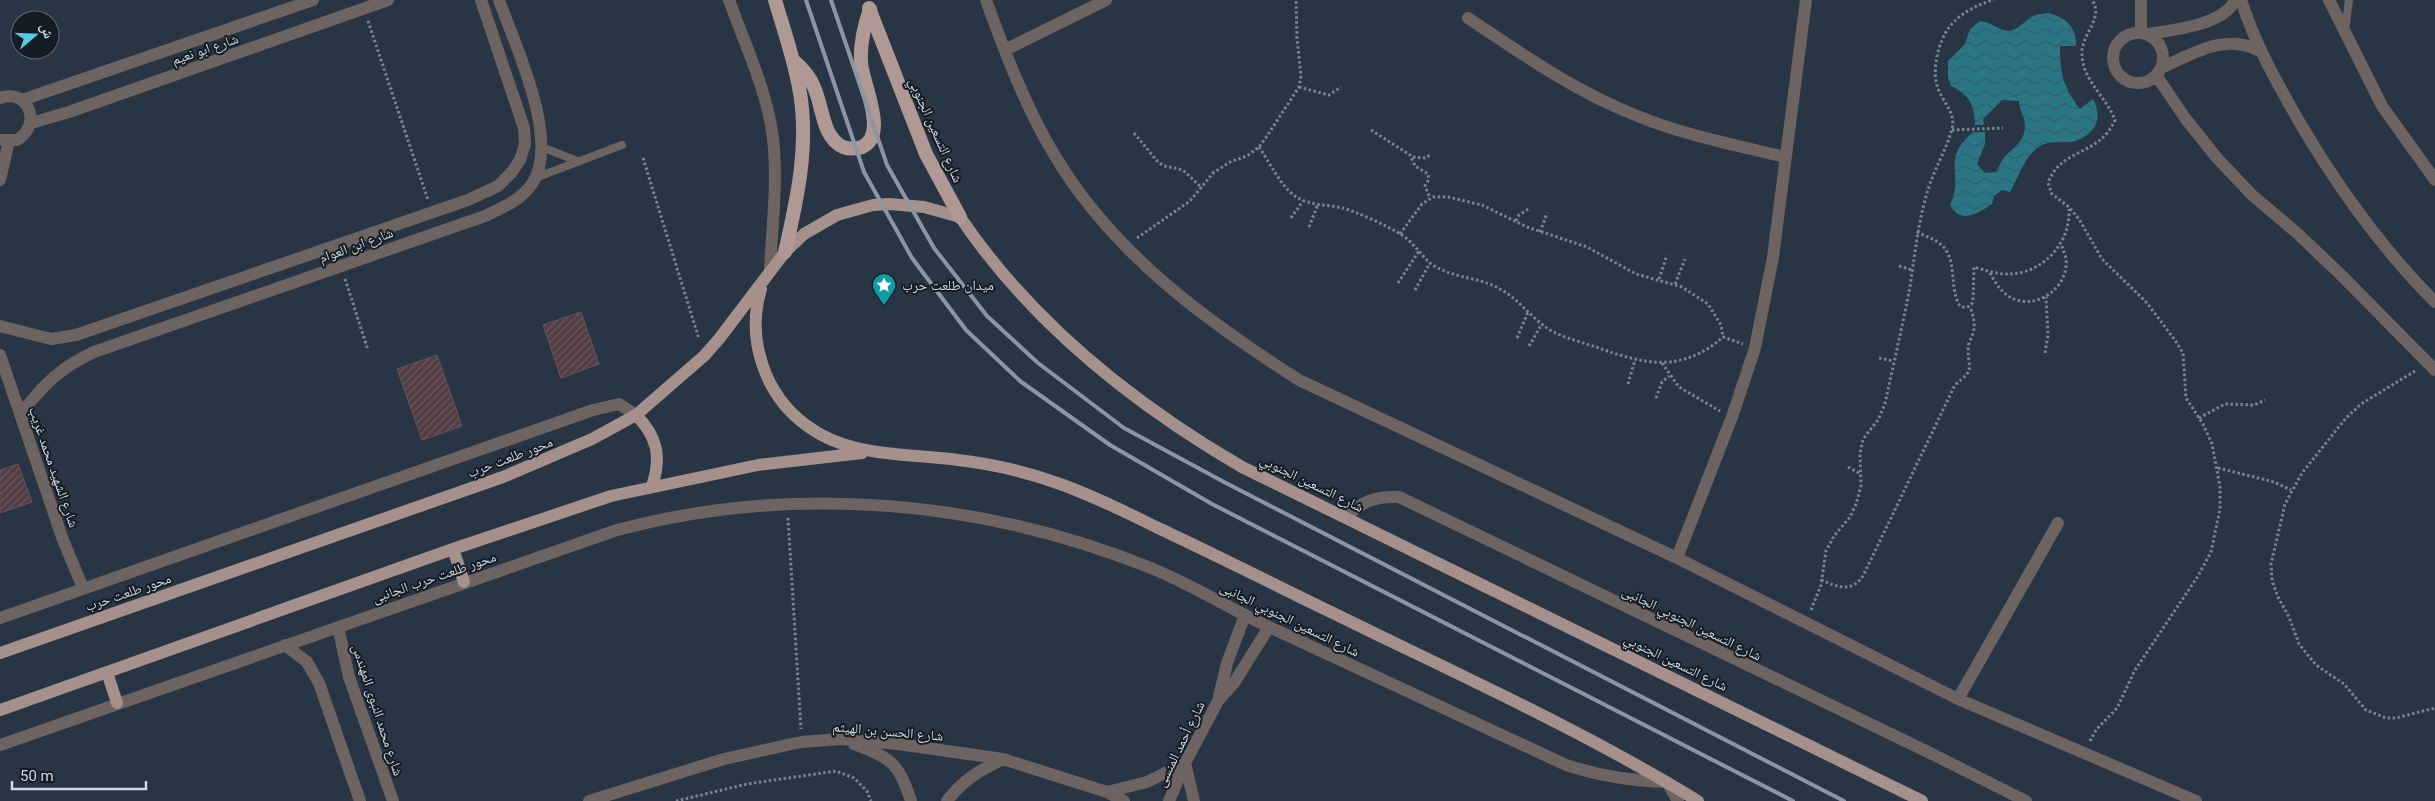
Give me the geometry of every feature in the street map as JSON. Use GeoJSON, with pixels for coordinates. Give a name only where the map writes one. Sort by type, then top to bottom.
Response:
{"type":"FeatureCollection","features":[{"type":"Feature","properties":{"kind":"highway"},"geometry":{"type":"LineString","coordinates":[[775,0],[793,60],[801,102],[802,160],[785,252]]}},
{"type":"Feature","properties":{"kind":"highway"},"geometry":{"type":"LineString","coordinates":[[793,60],[802,69],[814,87],[827,130],[834,143],[848,149],[863,146],[873,135],[875,120],[861,63],[861,44],[868,4]]}},
{"type":"Feature","properties":{"kind":"highway","name":"شارع التسعين الجنوبي"},"geometry":{"type":"LineString","coordinates":[[868,4],[926,154],[960,218]]}},
{"type":"Feature","properties":{"kind":"main road","name":"محور طلعت حرب"},"geometry":{"type":"LineString","coordinates":[[0,653],[503,476],[568,450],[636,414],[704,356],[785,252],[820,224],[837,215],[873,205],[907,204],[960,218]]}},
{"type":"Feature","properties":{"kind":"main road","name":"شارع التسعين الجنوبي"},"geometry":{"type":"LineString","coordinates":[[960,218],[976,242],[1014,287],[1068,338],[1136,397],[1203,444],[1242,467],[1922,801]]}},
{"type":"Feature","properties":{"kind":"main road"},"geometry":{"type":"LineString","coordinates":[[767,276],[756,311],[757,348],[762,366],[779,398],[791,412],[820,434],[843,444],[880,452],[991,465],[1064,485],[1104,502],[1541,716],[1667,782],[1698,801]]}},
{"type":"Feature","properties":{"kind":"main road"},"geometry":{"type":"LineString","coordinates":[[636,414],[647,426],[655,440],[658,455],[657,471],[652,486]]}},
{"type":"Feature","properties":{"kind":"main road"},"geometry":{"type":"LineString","coordinates":[[0,710],[453,549],[603,499],[652,486],[758,465],[880,452]]}},
{"type":"Feature","properties":{"kind":"main road"},"geometry":{"type":"LineString","coordinates":[[453,549],[464,582]]}},
{"type":"Feature","properties":{"kind":"main road"},"geometry":{"type":"LineString","coordinates":[[107,672],[117,703]]}},
{"type":"Feature","properties":{"kind":"street","name":"شارع ابو نعيم"},"geometry":{"type":"LineString","coordinates":[[22,100],[314,0]]}},
{"type":"Feature","properties":{"kind":"street","name":"شارع ابو نعيم"},"geometry":{"type":"LineString","coordinates":[[31,123],[69,112],[388,0]]}},
{"type":"Feature","properties":{"kind":"street"},"geometry":{"type":"LineString","coordinates":[[469,0],[482,5]]}},
{"type":"Feature","properties":{"kind":"street","name":"شارع ابن العوام"},"geometry":{"type":"LineString","coordinates":[[20,414],[47,381],[73,362],[485,216],[520,196],[535,178],[542,158],[542,134],[538,112],[499,0]]}},
{"type":"Feature","properties":{"kind":"street"},"geometry":{"type":"LineString","coordinates":[[730,0],[761,90],[772,136],[775,184],[767,276]]}},
{"type":"Feature","properties":{"kind":"street"},"geometry":{"type":"LineString","coordinates":[[986,0],[1005,50],[1055,156],[1094,211],[1138,261],[1186,302],[1241,343],[1299,380],[1677,558],[1958,699],[2196,801]]}},
{"type":"Feature","properties":{"kind":"street"},"geometry":{"type":"LineString","coordinates":[[1005,50],[1106,0]]}},
{"type":"Feature","properties":{"kind":"street"},"geometry":{"type":"LineString","coordinates":[[1677,558],[1732,417],[1755,348],[1773,256],[1806,0]]}},
{"type":"Feature","properties":{"kind":"street"},"geometry":{"type":"LineString","coordinates":[[2141,0],[2145,33],[2160,45],[2163,53],[2159,72],[2185,118],[2217,158],[2252,195],[2297,233],[2340,274],[2430,366]]}},
{"type":"Feature","properties":{"kind":"street"},"geometry":{"type":"LineString","coordinates":[[2235,0],[2225,12],[2215,18],[2189,26],[2124,36],[2114,49],[2114,66],[2124,80],[2132,83],[2150,80],[2159,72],[2224,43],[2237,42],[2260,51]]}},
{"type":"Feature","properties":{"kind":"street"},"geometry":{"type":"LineString","coordinates":[[2241,0],[2260,51],[2339,187],[2374,236],[2407,274],[2435,302]]}},
{"type":"Feature","properties":{"kind":"street"},"geometry":{"type":"LineString","coordinates":[[2329,0],[2344,35],[2382,106],[2435,180]]}},
{"type":"Feature","properties":{"kind":"street","name":"شارع ابن العوام"},"geometry":{"type":"LineString","coordinates":[[0,326],[36,337],[63,338],[433,213],[498,186],[511,174],[520,160],[524,144],[524,128],[482,5]]}},
{"type":"Feature","properties":{"kind":"street"},"geometry":{"type":"LineString","coordinates":[[1468,18],[1555,76],[1628,112],[1679,131],[1785,157]]}},
{"type":"Feature","properties":{"kind":"street"},"geometry":{"type":"LineString","coordinates":[[0,98],[10,96],[22,100],[31,114],[31,123],[24,136],[5,140],[0,180]]}},
{"type":"Feature","properties":{"kind":"street"},"geometry":{"type":"LineString","coordinates":[[345,243],[346,264]]}},
{"type":"Feature","properties":{"kind":"street","name":"شارع الشهيد محمد غريب"},"geometry":{"type":"LineString","coordinates":[[0,355],[63,540],[83,588]]}},
{"type":"Feature","properties":{"kind":"street"},"geometry":{"type":"LineString","coordinates":[[0,618],[593,410],[619,404],[636,414]]}},
{"type":"Feature","properties":{"kind":"street","name":"شارع التسعين الجنوبي الجانبى"},"geometry":{"type":"LineString","coordinates":[[1346,517],[1356,507],[1368,500],[1382,496],[1399,497],[2026,801]]}},
{"type":"Feature","properties":{"kind":"street","name":"محور طلعت حرب الجانبى"},"geometry":{"type":"LineString","coordinates":[[0,744],[617,530],[667,517],[712,510],[836,502],[891,505]]}},
{"type":"Feature","properties":{"kind":"street","name":"شارع التسعين الجنوبي الجانبى"},"geometry":{"type":"LineString","coordinates":[[891,505],[966,515],[1036,530],[1097,548],[1154,569],[1269,627],[1566,765],[1599,775],[1632,781],[1667,782]]}},
{"type":"Feature","properties":{"kind":"street"},"geometry":{"type":"LineString","coordinates":[[1958,699],[2058,523]]}},
{"type":"Feature","properties":{"kind":"street","name":"شارع أحمد المنسى"},"geometry":{"type":"LineString","coordinates":[[1218,701],[1224,671],[1245,615]]}},
{"type":"Feature","properties":{"kind":"street","name":"شارع محمد النبوى المهندس"},"geometry":{"type":"LineString","coordinates":[[338,627],[349,677],[393,801]]}},
{"type":"Feature","properties":{"kind":"street","name":"شارع أحمد المنسى"},"geometry":{"type":"LineString","coordinates":[[1169,801],[1185,763],[1218,701],[1234,683],[1269,627]]}},
{"type":"Feature","properties":{"kind":"street"},"geometry":{"type":"LineString","coordinates":[[285,645],[307,662],[319,683],[360,801]]}},
{"type":"Feature","properties":{"kind":"street"},"geometry":{"type":"LineString","coordinates":[[840,739],[883,756],[896,765],[905,782],[911,801]]}},
{"type":"Feature","properties":{"kind":"street","name":"شارع الحسن بن الهيثم"},"geometry":{"type":"LineString","coordinates":[[589,801],[615,797],[724,759],[802,742],[840,739],[898,744],[1003,759],[1107,792],[1124,801]]}},
{"type":"Feature","properties":{"kind":"street"},"geometry":{"type":"LineString","coordinates":[[947,801],[956,789],[973,774],[1003,759]]}},
{"type":"Feature","properties":{"kind":"street"},"geometry":{"type":"LineString","coordinates":[[1107,792],[1147,782],[1185,763],[1194,801]]}},
{"type":"Feature","properties":{"kind":"street"},"geometry":{"type":"LineString","coordinates":[[1667,782],[1678,801]]}},
{"type":"Feature","properties":{"kind":"lane"},"geometry":{"type":"LineString","coordinates":[[2344,35],[2349,0]]}},
{"type":"Feature","properties":{"kind":"lane"},"geometry":{"type":"LineString","coordinates":[[535,178],[622,145]]}},
{"type":"Feature","properties":{"kind":"lane"},"geometry":{"type":"LineString","coordinates":[[542,147],[577,161]]}},
{"type":"Feature","properties":{"kind":"path"},"geometry":{"type":"LineString","coordinates":[[1125,246],[1176,212],[1202,188],[1213,173],[1259,148],[1299,87],[1301,76],[1296,0]]}},
{"type":"Feature","properties":{"kind":"path"},"geometry":{"type":"LineString","coordinates":[[1806,622],[1821,580],[1826,551],[1834,536],[1850,517],[1856,504],[1861,486],[1859,473],[1863,439],[1878,420],[1885,404],[1912,270],[1917,232],[1927,190],[1952,130],[1951,112],[1938,89],[1935,72],[1942,38],[1952,23],[1966,11],[1982,2],[1994,0]]}},
{"type":"Feature","properties":{"kind":"path"},"geometry":{"type":"LineString","coordinates":[[2084,754],[2096,730],[2117,708],[2135,670],[2198,576],[2210,552],[2220,510],[2218,468],[2212,444],[2186,398],[2183,353],[2176,340],[2147,303],[2102,259],[2079,219],[2069,207],[2052,194],[2048,183],[2052,172],[2058,164],[2101,141],[2110,131],[2114,120],[2111,109],[2100,97],[2090,80],[2084,63],[2082,52],[2083,40],[2096,14],[2095,5],[2092,0]]}},
{"type":"Feature","properties":{"kind":"path"},"geometry":{"type":"LineString","coordinates":[[363,8],[433,213]]}},
{"type":"Feature","properties":{"kind":"path"},"geometry":{"type":"LineString","coordinates":[[1299,87],[1328,95],[1341,87]]}},
{"type":"Feature","properties":{"kind":"path"},"geometry":{"type":"LineString","coordinates":[[1952,130],[2003,128]]}},
{"type":"Feature","properties":{"kind":"path"},"geometry":{"type":"LineString","coordinates":[[1371,130],[1413,157],[1426,158],[1431,154]]}},
{"type":"Feature","properties":{"kind":"path"},"geometry":{"type":"LineString","coordinates":[[1134,133],[1158,162],[1164,166],[1183,170],[1202,188]]}},
{"type":"Feature","properties":{"kind":"path"},"geometry":{"type":"LineString","coordinates":[[1259,148],[1289,191],[1303,201],[1344,208],[1400,234],[1430,263],[1445,272],[1488,283],[1502,290],[1542,324],[1560,334],[1635,360],[1662,363],[1696,356],[1711,348],[1723,337]]}},
{"type":"Feature","properties":{"kind":"path"},"geometry":{"type":"LineString","coordinates":[[1413,157],[1415,166],[1429,176],[1425,186],[1430,198]]}},
{"type":"Feature","properties":{"kind":"path"},"geometry":{"type":"LineString","coordinates":[[643,158],[704,356]]}},
{"type":"Feature","properties":{"kind":"path"},"geometry":{"type":"LineString","coordinates":[[1400,234],[1422,204],[1430,198],[1448,197],[1466,200],[1540,232],[1586,247],[1636,274],[1675,284],[1698,296],[1708,304],[1721,325],[1723,337]]}},
{"type":"Feature","properties":{"kind":"path"},"geometry":{"type":"LineString","coordinates":[[1291,218],[1303,201]]}},
{"type":"Feature","properties":{"kind":"path"},"geometry":{"type":"LineString","coordinates":[[1309,227],[1318,204]]}},
{"type":"Feature","properties":{"kind":"path"},"geometry":{"type":"LineString","coordinates":[[1821,580],[1842,588],[1851,588],[1858,584],[1955,385],[1967,376],[1971,361],[1968,348],[1974,326],[1970,306],[1975,293],[1974,267],[1989,272],[2006,274],[2022,272],[2037,266],[2050,257],[2061,244],[2070,222],[2069,207]]}},
{"type":"Feature","properties":{"kind":"path"},"geometry":{"type":"LineString","coordinates":[[1516,221],[1519,215],[1530,208]]}},
{"type":"Feature","properties":{"kind":"path"},"geometry":{"type":"LineString","coordinates":[[1540,232],[1548,213]]}},
{"type":"Feature","properties":{"kind":"path"},"geometry":{"type":"LineString","coordinates":[[1917,232],[1940,243],[1949,256],[1954,293],[1957,301],[1965,308],[1970,306]]}},
{"type":"Feature","properties":{"kind":"path"},"geometry":{"type":"LineString","coordinates":[[1989,272],[2004,293],[2017,300],[2032,302],[2046,297],[2057,288],[2064,275],[2066,260],[2061,244]]}},
{"type":"Feature","properties":{"kind":"path"},"geometry":{"type":"LineString","coordinates":[[1398,283],[1418,251]]}},
{"type":"Feature","properties":{"kind":"path"},"geometry":{"type":"LineString","coordinates":[[1659,279],[1667,255]]}},
{"type":"Feature","properties":{"kind":"path"},"geometry":{"type":"LineString","coordinates":[[1675,284],[1685,259]]}},
{"type":"Feature","properties":{"kind":"path"},"geometry":{"type":"LineString","coordinates":[[1415,290],[1430,263]]}},
{"type":"Feature","properties":{"kind":"path"},"geometry":{"type":"LineString","coordinates":[[346,264],[368,350]]}},
{"type":"Feature","properties":{"kind":"path"},"geometry":{"type":"LineString","coordinates":[[1899,266],[1912,270]]}},
{"type":"Feature","properties":{"kind":"path"},"geometry":{"type":"LineString","coordinates":[[2045,353],[2048,335],[2046,297]]}},
{"type":"Feature","properties":{"kind":"path"},"geometry":{"type":"LineString","coordinates":[[1516,338],[1528,312]]}},
{"type":"Feature","properties":{"kind":"path"},"geometry":{"type":"LineString","coordinates":[[1529,346],[1542,324]]}},
{"type":"Feature","properties":{"kind":"path"},"geometry":{"type":"LineString","coordinates":[[1723,337],[1755,348]]}},
{"type":"Feature","properties":{"kind":"path"},"geometry":{"type":"LineString","coordinates":[[1879,358],[1893,361]]}},
{"type":"Feature","properties":{"kind":"path"},"geometry":{"type":"LineString","coordinates":[[1628,384],[1635,360]]}},
{"type":"Feature","properties":{"kind":"path"},"geometry":{"type":"LineString","coordinates":[[1662,363],[1669,376],[1691,396],[1732,417]]}},
{"type":"Feature","properties":{"kind":"path"},"geometry":{"type":"LineString","coordinates":[[2430,366],[2411,374],[2361,404],[2346,418],[2291,490],[2285,504],[2271,564],[2275,589],[2299,644],[2316,665],[2344,684],[2358,703],[2375,715],[2396,718],[2435,708]]}},
{"type":"Feature","properties":{"kind":"path"},"geometry":{"type":"LineString","coordinates":[[1656,398],[1662,382],[1669,376]]}},
{"type":"Feature","properties":{"kind":"path"},"geometry":{"type":"LineString","coordinates":[[2199,418],[2225,404],[2254,405],[2265,400]]}},
{"type":"Feature","properties":{"kind":"path"},"geometry":{"type":"LineString","coordinates":[[1848,467],[1859,473]]}},
{"type":"Feature","properties":{"kind":"path"},"geometry":{"type":"LineString","coordinates":[[2218,468],[2274,482],[2291,490]]}},
{"type":"Feature","properties":{"kind":"path"},"geometry":{"type":"LineString","coordinates":[[787,505],[802,742]]}},
{"type":"Feature","properties":{"kind":"path"},"geometry":{"type":"LineString","coordinates":[[676,801],[747,784],[836,771],[854,778],[867,791],[871,801]]}},
{"type":"Feature","properties":{"kind":"water"},"geometry":{"type":"Polygon","coordinates":[[[2048,13],[2065,20],[2074,33],[2076,46],[2060,46],[2064,79],[2066,87],[2080,109],[2093,99],[2097,111],[2094,128],[2078,140],[2049,143],[2040,146],[2026,161],[2010,192],[2002,190],[1994,196],[1992,204],[1975,214],[1959,215],[1950,205],[1954,194],[1955,159],[1963,142],[1973,132],[1985,132],[1985,144],[1977,164],[1985,173],[1996,172],[2005,157],[2021,140],[2025,131],[2025,125],[2019,101],[2002,100],[1983,119],[1984,125],[1975,125],[1974,112],[1970,101],[1951,86],[1948,77],[1948,61],[1965,44],[1970,29],[1980,21],[2009,31],[2016,29],[2033,16],[2048,13]]]}},
{"type":"Feature","properties":{"kind":"building"},"geometry":{"type":"Polygon","coordinates":[[[581,312],[599,364],[561,378],[543,325],[581,312]]]}},
{"type":"Feature","properties":{"kind":"building"},"geometry":{"type":"Polygon","coordinates":[[[437,355],[462,426],[422,440],[397,369],[437,355]]]}},
{"type":"Feature","properties":{"kind":"building"},"geometry":{"type":"Polygon","coordinates":[[[18,464],[32,502],[0,513],[0,470],[18,464]]]}},
{"type":"Feature","properties":{"kind":"railway"},"geometry":{"type":"LineString","coordinates":[[806,0],[864,172],[912,258],[966,330],[1020,381],[1110,445],[1212,504],[1793,801]]}},
{"type":"Feature","properties":{"kind":"railway"},"geometry":{"type":"LineString","coordinates":[[831,0],[887,165],[934,248],[987,316],[1038,363],[1124,428],[1224,482],[1844,801]]}},
{"type":"Feature","properties":{"kind":"place","name":"ميدان طلعت حرب"},"geometry":{"type":"Point","coordinates":[884,306]}}]}
